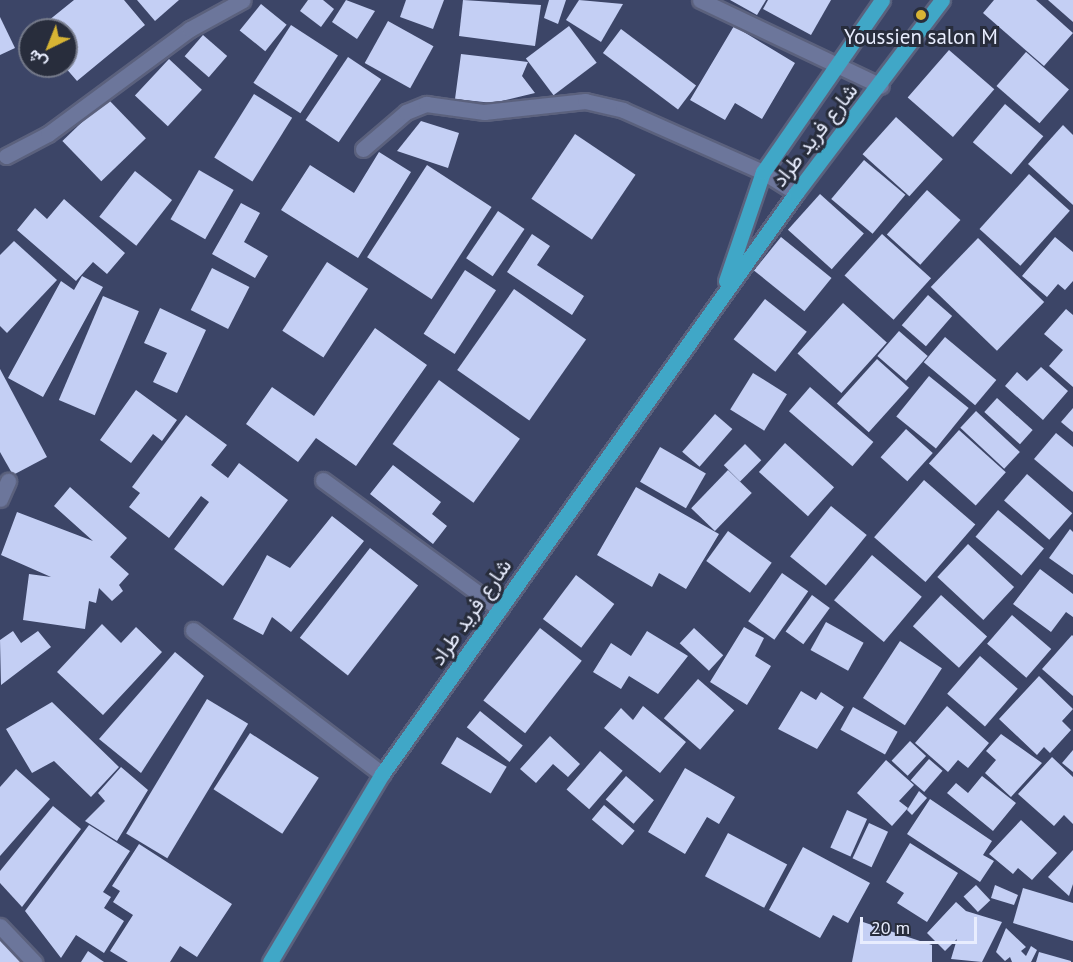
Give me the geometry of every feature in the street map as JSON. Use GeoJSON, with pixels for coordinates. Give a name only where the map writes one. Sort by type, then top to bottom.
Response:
{"type":"FeatureCollection","features":[{"type":"Feature","properties":{"kind":"main road","name":"شارع فريد طراد"},"geometry":{"type":"LineString","coordinates":[[721,296],[763,172],[882,0]]}},
{"type":"Feature","properties":{"kind":"main road","name":"شارع فريد طراد"},"geometry":{"type":"LineString","coordinates":[[270,962],[382,774],[721,296],[796,193],[881,86],[942,0]]}},
{"type":"Feature","properties":{"kind":"street"},"geometry":{"type":"LineString","coordinates":[[6,156],[48,134],[190,29],[243,0]]}},
{"type":"Feature","properties":{"kind":"street"},"geometry":{"type":"LineString","coordinates":[[700,0],[838,62],[881,86]]}},
{"type":"Feature","properties":{"kind":"street"},"geometry":{"type":"LineString","coordinates":[[363,149],[391,124],[426,104],[484,112],[585,100],[623,110],[763,172],[796,193]]}},
{"type":"Feature","properties":{"kind":"street"},"geometry":{"type":"LineString","coordinates":[[323,480],[500,609]]}},
{"type":"Feature","properties":{"kind":"street"},"geometry":{"type":"LineString","coordinates":[[0,499],[8,481]]}},
{"type":"Feature","properties":{"kind":"street"},"geometry":{"type":"LineString","coordinates":[[193,630],[382,774]]}},
{"type":"Feature","properties":{"kind":"street"},"geometry":{"type":"LineString","coordinates":[[0,926],[34,962]]}},
{"type":"Feature","properties":{"kind":"building"},"geometry":{"type":"Polygon","coordinates":[[[74,0],[124,0],[145,25],[77,81],[74,78],[78,78],[78,18],[52,18],[74,0]]]}},
{"type":"Feature","properties":{"kind":"building"},"geometry":{"type":"Polygon","coordinates":[[[137,0],[179,0],[155,21],[137,0]]]}},
{"type":"Feature","properties":{"kind":"building"},"geometry":{"type":"Polygon","coordinates":[[[308,0],[323,0],[334,9],[321,27],[300,11],[308,0]]]}},
{"type":"Feature","properties":{"kind":"building"},"geometry":{"type":"Polygon","coordinates":[[[346,0],[375,11],[357,39],[332,22],[346,0]]]}},
{"type":"Feature","properties":{"kind":"building"},"geometry":{"type":"Polygon","coordinates":[[[406,0],[444,0],[433,29],[400,17],[406,0]]]}},
{"type":"Feature","properties":{"kind":"building"},"geometry":{"type":"Polygon","coordinates":[[[463,0],[541,5],[535,46],[459,36],[463,0]]]}},
{"type":"Feature","properties":{"kind":"building"},"geometry":{"type":"Polygon","coordinates":[[[549,0],[566,0],[558,24],[544,18],[549,0]]]}},
{"type":"Feature","properties":{"kind":"building"},"geometry":{"type":"Polygon","coordinates":[[[579,0],[623,4],[601,42],[566,20],[579,0]]]}},
{"type":"Feature","properties":{"kind":"building"},"geometry":{"type":"Polygon","coordinates":[[[730,0],[766,0],[757,15],[730,0]]]}},
{"type":"Feature","properties":{"kind":"building"},"geometry":{"type":"Polygon","coordinates":[[[768,0],[831,0],[811,35],[763,9],[768,0]]]}},
{"type":"Feature","properties":{"kind":"building"},"geometry":{"type":"Polygon","coordinates":[[[994,0],[1036,0],[1073,33],[1044,66],[983,13],[994,0]]]}},
{"type":"Feature","properties":{"kind":"building"},"geometry":{"type":"Polygon","coordinates":[[[1048,0],[1073,0],[1073,22],[1048,0]]]}},
{"type":"Feature","properties":{"kind":"building"},"geometry":{"type":"Polygon","coordinates":[[[261,4],[287,25],[265,51],[240,30],[261,4]]]}},
{"type":"Feature","properties":{"kind":"building"},"geometry":{"type":"Polygon","coordinates":[[[0,17],[15,48],[0,55],[0,17]]]}},
{"type":"Feature","properties":{"kind":"building"},"geometry":{"type":"Polygon","coordinates":[[[388,21],[433,46],[410,88],[365,63],[388,21]]]}},
{"type":"Feature","properties":{"kind":"building"},"geometry":{"type":"Polygon","coordinates":[[[291,25],[338,55],[300,113],[253,83],[291,25]]]}},
{"type":"Feature","properties":{"kind":"building"},"geometry":{"type":"Polygon","coordinates":[[[569,26],[597,63],[554,95],[526,58],[569,26]]]}},
{"type":"Feature","properties":{"kind":"building"},"geometry":{"type":"Polygon","coordinates":[[[734,26],[795,63],[762,119],[735,103],[725,120],[690,100],[734,26]]]}},
{"type":"Feature","properties":{"kind":"building"},"geometry":{"type":"Polygon","coordinates":[[[621,29],[696,86],[678,110],[603,53],[621,29]]]}},
{"type":"Feature","properties":{"kind":"building"},"geometry":{"type":"Polygon","coordinates":[[[203,35],[227,56],[209,77],[185,56],[203,35]]]}},
{"type":"Feature","properties":{"kind":"building"},"geometry":{"type":"Polygon","coordinates":[[[949,50],[994,89],[953,137],[908,98],[949,50]]]}},
{"type":"Feature","properties":{"kind":"building"},"geometry":{"type":"Polygon","coordinates":[[[1026,52],[1069,89],[1039,123],[996,86],[1026,52]]]}},
{"type":"Feature","properties":{"kind":"building"},"geometry":{"type":"Polygon","coordinates":[[[461,54],[528,62],[522,76],[535,93],[493,103],[455,99],[461,54]]]}},
{"type":"Feature","properties":{"kind":"building"},"geometry":{"type":"Polygon","coordinates":[[[348,57],[381,79],[339,142],[306,120],[348,57]]]}},
{"type":"Feature","properties":{"kind":"building"},"geometry":{"type":"Polygon","coordinates":[[[169,59],[202,90],[168,126],[135,96],[169,59]]]}},
{"type":"Feature","properties":{"kind":"building"},"geometry":{"type":"Polygon","coordinates":[[[254,94],[292,118],[252,181],[214,158],[254,94]]]}},
{"type":"Feature","properties":{"kind":"building"},"geometry":{"type":"Polygon","coordinates":[[[107,98],[146,138],[101,181],[62,141],[107,98]]]}},
{"type":"Feature","properties":{"kind":"building"},"geometry":{"type":"Polygon","coordinates":[[[1005,104],[1043,136],[1011,174],[973,142],[1005,104]]]}},
{"type":"Feature","properties":{"kind":"building"},"geometry":{"type":"Polygon","coordinates":[[[896,117],[943,159],[909,196],[863,154],[896,117]]]}},
{"type":"Feature","properties":{"kind":"building"},"geometry":{"type":"Polygon","coordinates":[[[421,121],[459,133],[448,168],[397,151],[421,121]]]}},
{"type":"Feature","properties":{"kind":"building"},"geometry":{"type":"Polygon","coordinates":[[[1063,125],[1073,135],[1073,205],[1028,164],[1063,125]]]}},
{"type":"Feature","properties":{"kind":"building"},"geometry":{"type":"Polygon","coordinates":[[[575,134],[636,175],[592,239],[531,199],[575,134]]]}},
{"type":"Feature","properties":{"kind":"building"},"geometry":{"type":"Polygon","coordinates":[[[379,152],[411,172],[358,258],[281,210],[310,165],[354,193],[379,152]]]}},
{"type":"Feature","properties":{"kind":"building"},"geometry":{"type":"Polygon","coordinates":[[[864,160],[905,195],[873,234],[831,199],[864,160]]]}},
{"type":"Feature","properties":{"kind":"building"},"geometry":{"type":"Polygon","coordinates":[[[427,165],[492,207],[432,299],[367,257],[427,165]]]}},
{"type":"Feature","properties":{"kind":"building"},"geometry":{"type":"Polygon","coordinates":[[[199,170],[234,190],[205,239],[170,219],[199,170]]]}},
{"type":"Feature","properties":{"kind":"building"},"geometry":{"type":"Polygon","coordinates":[[[135,171],[172,200],[136,246],[99,217],[135,171]]]}},
{"type":"Feature","properties":{"kind":"building"},"geometry":{"type":"Polygon","coordinates":[[[1029,174],[1070,211],[1020,266],[979,229],[1029,174]]]}},
{"type":"Feature","properties":{"kind":"building"},"geometry":{"type":"Polygon","coordinates":[[[927,190],[960,220],[920,265],[887,235],[927,190]]]}},
{"type":"Feature","properties":{"kind":"building"},"geometry":{"type":"Polygon","coordinates":[[[820,194],[864,233],[832,269],[788,230],[820,194]]]}},
{"type":"Feature","properties":{"kind":"building"},"geometry":{"type":"Polygon","coordinates":[[[64,199],[125,253],[107,274],[93,262],[76,281],[17,230],[35,208],[47,219],[64,199]]]}},
{"type":"Feature","properties":{"kind":"building"},"geometry":{"type":"Polygon","coordinates":[[[241,203],[260,213],[244,242],[268,256],[255,278],[212,254],[241,203]]]}},
{"type":"Feature","properties":{"kind":"building"},"geometry":{"type":"Polygon","coordinates":[[[498,211],[525,229],[493,276],[466,258],[498,211]]]}},
{"type":"Feature","properties":{"kind":"building"},"geometry":{"type":"Polygon","coordinates":[[[532,234],[550,246],[537,265],[584,296],[572,315],[507,272],[532,234]]]}},
{"type":"Feature","properties":{"kind":"building"},"geometry":{"type":"Polygon","coordinates":[[[882,234],[931,278],[894,320],[845,276],[882,234]]]}},
{"type":"Feature","properties":{"kind":"building"},"geometry":{"type":"Polygon","coordinates":[[[781,237],[832,278],[804,311],[754,270],[781,237]]]}},
{"type":"Feature","properties":{"kind":"building"},"geometry":{"type":"Polygon","coordinates":[[[1055,237],[1073,252],[1073,281],[1065,290],[1058,284],[1047,297],[1022,276],[1055,237]]]}},
{"type":"Feature","properties":{"kind":"building"},"geometry":{"type":"Polygon","coordinates":[[[978,238],[1044,302],[997,351],[931,287],[978,238]]]}},
{"type":"Feature","properties":{"kind":"building"},"geometry":{"type":"Polygon","coordinates":[[[14,241],[57,280],[7,333],[0,326],[0,255],[14,241]]]}},
{"type":"Feature","properties":{"kind":"building"},"geometry":{"type":"Polygon","coordinates":[[[327,262],[368,289],[323,357],[282,331],[327,262]]]}},
{"type":"Feature","properties":{"kind":"building"},"geometry":{"type":"Polygon","coordinates":[[[212,268],[249,287],[228,329],[191,310],[212,268]]]}},
{"type":"Feature","properties":{"kind":"building"},"geometry":{"type":"Polygon","coordinates":[[[465,270],[496,290],[455,354],[424,334],[465,270]]]}},
{"type":"Feature","properties":{"kind":"building"},"geometry":{"type":"Polygon","coordinates":[[[82,276],[103,287],[43,397],[8,378],[61,281],[74,290],[82,276]]]}},
{"type":"Feature","properties":{"kind":"building"},"geometry":{"type":"Polygon","coordinates":[[[514,289],[586,339],[529,421],[457,370],[514,289]]]}},
{"type":"Feature","properties":{"kind":"building"},"geometry":{"type":"Polygon","coordinates":[[[928,295],[952,316],[926,346],[902,325],[928,295]]]}},
{"type":"Feature","properties":{"kind":"building"},"geometry":{"type":"Polygon","coordinates":[[[103,296],[139,311],[95,415],[59,400],[103,296]]]}},
{"type":"Feature","properties":{"kind":"building"},"geometry":{"type":"Polygon","coordinates":[[[765,299],[807,332],[775,372],[734,339],[765,299]]]}},
{"type":"Feature","properties":{"kind":"building"},"geometry":{"type":"Polygon","coordinates":[[[843,303],[887,342],[841,393],[797,354],[843,303]]]}},
{"type":"Feature","properties":{"kind":"building"},"geometry":{"type":"Polygon","coordinates":[[[160,308],[206,330],[177,393],[153,382],[167,353],[144,343],[160,308]]]}},
{"type":"Feature","properties":{"kind":"building"},"geometry":{"type":"Polygon","coordinates":[[[1066,309],[1073,315],[1073,387],[1049,366],[1063,350],[1044,334],[1066,309]]]}},
{"type":"Feature","properties":{"kind":"building"},"geometry":{"type":"Polygon","coordinates":[[[375,328],[427,365],[356,466],[316,438],[298,462],[246,424],[272,387],[314,416],[375,328]]]}},
{"type":"Feature","properties":{"kind":"building"},"geometry":{"type":"Polygon","coordinates":[[[899,331],[928,356],[906,381],[877,356],[899,331]]]}},
{"type":"Feature","properties":{"kind":"building"},"geometry":{"type":"Polygon","coordinates":[[[945,337],[996,380],[975,405],[924,362],[945,337]]]}},
{"type":"Feature","properties":{"kind":"building"},"geometry":{"type":"Polygon","coordinates":[[[877,359],[909,388],[869,432],[837,404],[877,359]]]}},
{"type":"Feature","properties":{"kind":"building"},"geometry":{"type":"Polygon","coordinates":[[[1041,367],[1068,391],[1043,420],[1005,386],[1017,372],[1027,381],[1041,367]]]}},
{"type":"Feature","properties":{"kind":"building"},"geometry":{"type":"Polygon","coordinates":[[[0,369],[47,457],[13,475],[0,452],[0,369]]]}},
{"type":"Feature","properties":{"kind":"building"},"geometry":{"type":"Polygon","coordinates":[[[753,373],[787,394],[764,431],[730,409],[753,373]]]}},
{"type":"Feature","properties":{"kind":"building"},"geometry":{"type":"Polygon","coordinates":[[[929,376],[969,408],[936,449],[896,416],[929,376]]]}},
{"type":"Feature","properties":{"kind":"building"},"geometry":{"type":"Polygon","coordinates":[[[439,380],[520,439],[473,503],[393,444],[439,380]]]}},
{"type":"Feature","properties":{"kind":"building"},"geometry":{"type":"Polygon","coordinates":[[[810,387],[873,442],[852,466],[789,411],[810,387]]]}},
{"type":"Feature","properties":{"kind":"building"},"geometry":{"type":"Polygon","coordinates":[[[136,390],[177,420],[162,441],[153,434],[131,463],[100,440],[136,390]]]}},
{"type":"Feature","properties":{"kind":"building"},"geometry":{"type":"Polygon","coordinates":[[[997,398],[1033,430],[1020,444],[984,412],[997,398]]]}},
{"type":"Feature","properties":{"kind":"building"},"geometry":{"type":"Polygon","coordinates":[[[1073,408],[1073,432],[1061,422],[1073,408]]]}},
{"type":"Feature","properties":{"kind":"building"},"geometry":{"type":"Polygon","coordinates":[[[976,411],[1020,452],[1004,469],[960,428],[976,411]]]}},
{"type":"Feature","properties":{"kind":"building"},"geometry":{"type":"Polygon","coordinates":[[[715,414],[732,429],[700,467],[682,452],[715,414]]]}},
{"type":"Feature","properties":{"kind":"building"},"geometry":{"type":"Polygon","coordinates":[[[186,415],[227,445],[211,465],[228,478],[239,463],[288,500],[223,586],[174,549],[209,502],[201,496],[169,538],[129,507],[140,493],[132,487],[186,415]]]}},
{"type":"Feature","properties":{"kind":"building"},"geometry":{"type":"Polygon","coordinates":[[[906,429],[933,453],[907,481],[881,457],[906,429]]]}},
{"type":"Feature","properties":{"kind":"building"},"geometry":{"type":"Polygon","coordinates":[[[959,430],[1006,472],[976,506],[929,463],[959,430]]]}},
{"type":"Feature","properties":{"kind":"building"},"geometry":{"type":"Polygon","coordinates":[[[1056,433],[1073,447],[1073,492],[1034,459],[1056,433]]]}},
{"type":"Feature","properties":{"kind":"building"},"geometry":{"type":"Polygon","coordinates":[[[785,443],[834,487],[808,516],[759,472],[785,443]]]}},
{"type":"Feature","properties":{"kind":"building"},"geometry":{"type":"Polygon","coordinates":[[[745,444],[761,460],[740,481],[724,465],[745,444]]]}},
{"type":"Feature","properties":{"kind":"building"},"geometry":{"type":"Polygon","coordinates":[[[660,447],[706,474],[686,508],[640,482],[660,447]]]}},
{"type":"Feature","properties":{"kind":"building"},"geometry":{"type":"Polygon","coordinates":[[[393,465],[441,502],[432,514],[447,526],[433,544],[370,494],[393,465]]]}},
{"type":"Feature","properties":{"kind":"building"},"geometry":{"type":"Polygon","coordinates":[[[728,470],[752,493],[715,531],[691,508],[728,470]]]}},
{"type":"Feature","properties":{"kind":"building"},"geometry":{"type":"Polygon","coordinates":[[[1027,474],[1072,513],[1049,540],[1004,500],[1027,474]]]}},
{"type":"Feature","properties":{"kind":"building"},"geometry":{"type":"Polygon","coordinates":[[[924,480],[975,525],[925,582],[874,537],[924,480]]]}},
{"type":"Feature","properties":{"kind":"building"},"geometry":{"type":"Polygon","coordinates":[[[70,487],[127,538],[110,557],[129,574],[119,585],[123,591],[112,601],[99,588],[96,603],[89,601],[85,629],[23,620],[29,574],[51,577],[1,555],[17,512],[93,541],[54,506],[70,487]]]}},
{"type":"Feature","properties":{"kind":"building"},"geometry":{"type":"Polygon","coordinates":[[[636,487],[719,534],[686,589],[659,573],[652,587],[597,555],[636,487]]]}},
{"type":"Feature","properties":{"kind":"building"},"geometry":{"type":"Polygon","coordinates":[[[831,506],[867,535],[826,585],[790,557],[831,506]]]}},
{"type":"Feature","properties":{"kind":"building"},"geometry":{"type":"Polygon","coordinates":[[[998,510],[1044,549],[1021,575],[976,537],[998,510]]]}},
{"type":"Feature","properties":{"kind":"building"},"geometry":{"type":"Polygon","coordinates":[[[332,516],[364,541],[291,632],[272,617],[263,635],[233,619],[267,555],[290,568],[332,516]]]}},
{"type":"Feature","properties":{"kind":"building"},"geometry":{"type":"Polygon","coordinates":[[[1070,529],[1073,532],[1073,575],[1049,558],[1070,529]]]}},
{"type":"Feature","properties":{"kind":"building"},"geometry":{"type":"Polygon","coordinates":[[[728,531],[772,563],[750,593],[706,561],[728,531]]]}},
{"type":"Feature","properties":{"kind":"building"},"geometry":{"type":"Polygon","coordinates":[[[968,544],[1014,587],[983,620],[937,577],[968,544]]]}},
{"type":"Feature","properties":{"kind":"building"},"geometry":{"type":"Polygon","coordinates":[[[370,548],[418,586],[348,675],[300,638],[370,548]]]}},
{"type":"Feature","properties":{"kind":"building"},"geometry":{"type":"Polygon","coordinates":[[[872,555],[922,597],[884,642],[834,600],[872,555]]]}},
{"type":"Feature","properties":{"kind":"building"},"geometry":{"type":"Polygon","coordinates":[[[1040,569],[1073,594],[1073,617],[1066,612],[1051,632],[1013,604],[1040,569]]]}},
{"type":"Feature","properties":{"kind":"building"},"geometry":{"type":"Polygon","coordinates":[[[782,573],[808,591],[774,640],[748,621],[782,573]]]}},
{"type":"Feature","properties":{"kind":"building"},"geometry":{"type":"Polygon","coordinates":[[[576,575],[614,604],[581,648],[543,619],[576,575]]]}},
{"type":"Feature","properties":{"kind":"building"},"geometry":{"type":"Polygon","coordinates":[[[812,595],[830,608],[803,644],[786,631],[812,595]]]}},
{"type":"Feature","properties":{"kind":"building"},"geometry":{"type":"Polygon","coordinates":[[[941,595],[987,636],[959,668],[913,626],[941,595]]]}},
{"type":"Feature","properties":{"kind":"building"},"geometry":{"type":"Polygon","coordinates":[[[1012,615],[1051,649],[1026,678],[987,644],[1012,615]]]}},
{"type":"Feature","properties":{"kind":"building"},"geometry":{"type":"Polygon","coordinates":[[[826,622],[864,643],[848,671],[810,650],[826,622]]]}},
{"type":"Feature","properties":{"kind":"building"},"geometry":{"type":"Polygon","coordinates":[[[102,624],[121,643],[136,627],[162,652],[103,715],[57,672],[102,624]]]}},
{"type":"Feature","properties":{"kind":"building"},"geometry":{"type":"Polygon","coordinates":[[[744,627],[764,638],[755,656],[771,666],[747,705],[710,682],[744,627]]]}},
{"type":"Feature","properties":{"kind":"building"},"geometry":{"type":"Polygon","coordinates":[[[540,628],[582,661],[525,733],[483,700],[540,628]]]}},
{"type":"Feature","properties":{"kind":"building"},"geometry":{"type":"Polygon","coordinates":[[[694,628],[723,655],[709,671],[680,643],[694,628]]]}},
{"type":"Feature","properties":{"kind":"building"},"geometry":{"type":"Polygon","coordinates":[[[13,631],[21,643],[38,631],[51,647],[1,685],[0,640],[13,631]]]}},
{"type":"Feature","properties":{"kind":"building"},"geometry":{"type":"Polygon","coordinates":[[[647,631],[688,656],[658,694],[629,676],[621,689],[593,672],[611,643],[631,656],[647,631]]]}},
{"type":"Feature","properties":{"kind":"building"},"geometry":{"type":"Polygon","coordinates":[[[1073,636],[1073,696],[1042,669],[1073,636]]]}},
{"type":"Feature","properties":{"kind":"building"},"geometry":{"type":"Polygon","coordinates":[[[900,641],[942,668],[905,725],[863,698],[900,641]]]}},
{"type":"Feature","properties":{"kind":"building"},"geometry":{"type":"Polygon","coordinates":[[[175,652],[204,676],[141,773],[99,739],[175,652]]]}},
{"type":"Feature","properties":{"kind":"building"},"geometry":{"type":"Polygon","coordinates":[[[980,656],[1018,689],[985,727],[947,694],[980,656]]]}},
{"type":"Feature","properties":{"kind":"building"},"geometry":{"type":"Polygon","coordinates":[[[1039,676],[1073,709],[1062,721],[1071,730],[1050,753],[1044,747],[1037,755],[999,719],[1039,676]]]}},
{"type":"Feature","properties":{"kind":"building"},"geometry":{"type":"Polygon","coordinates":[[[698,679],[734,710],[700,750],[664,718],[698,679]]]}},
{"type":"Feature","properties":{"kind":"building"},"geometry":{"type":"Polygon","coordinates":[[[801,691],[816,700],[821,692],[844,707],[817,749],[778,729],[801,691]]]}},
{"type":"Feature","properties":{"kind":"building"},"geometry":{"type":"Polygon","coordinates":[[[207,699],[248,724],[167,858],[126,834],[207,699]]]}},
{"type":"Feature","properties":{"kind":"building"},"geometry":{"type":"Polygon","coordinates":[[[52,702],[119,767],[91,797],[54,761],[32,773],[6,729],[52,702]]]}},
{"type":"Feature","properties":{"kind":"building"},"geometry":{"type":"Polygon","coordinates":[[[643,706],[686,742],[660,773],[604,728],[621,708],[633,720],[643,706]]]}},
{"type":"Feature","properties":{"kind":"building"},"geometry":{"type":"Polygon","coordinates":[[[947,706],[989,743],[968,768],[958,760],[948,772],[915,743],[947,706]]]}},
{"type":"Feature","properties":{"kind":"building"},"geometry":{"type":"Polygon","coordinates":[[[853,707],[898,732],[885,754],[840,730],[853,707]]]}},
{"type":"Feature","properties":{"kind":"building"},"geometry":{"type":"Polygon","coordinates":[[[480,711],[523,746],[510,762],[467,727],[480,711]]]}},
{"type":"Feature","properties":{"kind":"building"},"geometry":{"type":"Polygon","coordinates":[[[250,733],[319,778],[282,834],[214,789],[250,733]]]}},
{"type":"Feature","properties":{"kind":"building"},"geometry":{"type":"Polygon","coordinates":[[[1001,734],[1042,763],[1011,797],[985,773],[996,760],[986,751],[1001,734]]]}},
{"type":"Feature","properties":{"kind":"building"},"geometry":{"type":"Polygon","coordinates":[[[550,736],[580,764],[568,777],[553,764],[536,783],[520,769],[550,736]]]}},
{"type":"Feature","properties":{"kind":"building"},"geometry":{"type":"Polygon","coordinates":[[[457,737],[507,767],[491,793],[441,764],[457,737]]]}},
{"type":"Feature","properties":{"kind":"building"},"geometry":{"type":"Polygon","coordinates":[[[910,741],[926,756],[908,776],[892,761],[910,741]]]}},
{"type":"Feature","properties":{"kind":"building"},"geometry":{"type":"Polygon","coordinates":[[[1073,750],[1073,772],[1062,763],[1073,750]]]}},
{"type":"Feature","properties":{"kind":"building"},"geometry":{"type":"Polygon","coordinates":[[[600,751],[623,771],[589,809],[567,789],[600,751]]]}},
{"type":"Feature","properties":{"kind":"building"},"geometry":{"type":"Polygon","coordinates":[[[1052,757],[1073,777],[1073,824],[1064,815],[1054,826],[1018,794],[1052,757]]]}},
{"type":"Feature","properties":{"kind":"building"},"geometry":{"type":"Polygon","coordinates":[[[929,759],[943,771],[924,792],[911,780],[929,759]]]}},
{"type":"Feature","properties":{"kind":"building"},"geometry":{"type":"Polygon","coordinates":[[[886,760],[914,785],[899,801],[908,808],[892,826],[857,793],[886,760]]]}},
{"type":"Feature","properties":{"kind":"building"},"geometry":{"type":"Polygon","coordinates":[[[121,767],[148,790],[117,841],[85,821],[105,801],[98,793],[121,767]]]}},
{"type":"Feature","properties":{"kind":"building"},"geometry":{"type":"Polygon","coordinates":[[[685,768],[735,797],[719,824],[707,817],[685,854],[648,832],[685,768]]]}},
{"type":"Feature","properties":{"kind":"building"},"geometry":{"type":"Polygon","coordinates":[[[16,769],[50,799],[0,856],[0,787],[16,769]]]}},
{"type":"Feature","properties":{"kind":"building"},"geometry":{"type":"Polygon","coordinates":[[[626,776],[654,800],[634,824],[606,799],[626,776]]]}},
{"type":"Feature","properties":{"kind":"building"},"geometry":{"type":"Polygon","coordinates":[[[982,776],[1016,803],[993,831],[947,793],[956,783],[968,793],[982,776]]]}},
{"type":"Feature","properties":{"kind":"building"},"geometry":{"type":"Polygon","coordinates":[[[919,791],[927,798],[912,815],[907,810],[919,791]]]}},
{"type":"Feature","properties":{"kind":"building"},"geometry":{"type":"Polygon","coordinates":[[[930,799],[992,841],[983,855],[994,861],[980,882],[907,834],[930,799]]]}},
{"type":"Feature","properties":{"kind":"building"},"geometry":{"type":"Polygon","coordinates":[[[604,805],[635,831],[622,845],[592,820],[604,805]]]}},
{"type":"Feature","properties":{"kind":"building"},"geometry":{"type":"Polygon","coordinates":[[[53,806],[81,829],[22,907],[0,883],[0,871],[53,806]]]}},
{"type":"Feature","properties":{"kind":"building"},"geometry":{"type":"Polygon","coordinates":[[[847,810],[867,819],[850,856],[830,847],[847,810]]]}},
{"type":"Feature","properties":{"kind":"building"},"geometry":{"type":"Polygon","coordinates":[[[1021,820],[1057,853],[1032,880],[1018,868],[1013,874],[989,854],[1021,820]]]}},
{"type":"Feature","properties":{"kind":"building"},"geometry":{"type":"Polygon","coordinates":[[[869,823],[888,832],[872,867],[853,858],[869,823]]]}},
{"type":"Feature","properties":{"kind":"building"},"geometry":{"type":"Polygon","coordinates":[[[89,825],[130,851],[103,892],[111,897],[104,908],[124,921],[104,953],[76,935],[61,958],[25,911],[89,825]]]}},
{"type":"Feature","properties":{"kind":"building"},"geometry":{"type":"Polygon","coordinates":[[[728,833],[787,864],[764,908],[705,876],[728,833]]]}},
{"type":"Feature","properties":{"kind":"building"},"geometry":{"type":"Polygon","coordinates":[[[910,843],[958,873],[927,922],[897,903],[904,893],[886,882],[910,843]]]}},
{"type":"Feature","properties":{"kind":"building"},"geometry":{"type":"Polygon","coordinates":[[[139,844],[232,904],[197,957],[180,946],[170,962],[128,962],[110,951],[133,915],[113,902],[120,891],[112,886],[139,844]]]}},
{"type":"Feature","properties":{"kind":"building"},"geometry":{"type":"Polygon","coordinates":[[[803,847],[870,883],[848,923],[833,915],[820,938],[769,910],[803,847]]]}},
{"type":"Feature","properties":{"kind":"building"},"geometry":{"type":"Polygon","coordinates":[[[1073,850],[1073,884],[1069,896],[1048,877],[1073,850]]]}},
{"type":"Feature","properties":{"kind":"building"},"geometry":{"type":"Polygon","coordinates":[[[976,885],[990,900],[978,912],[964,897],[976,885]]]}},
{"type":"Feature","properties":{"kind":"building"},"geometry":{"type":"Polygon","coordinates":[[[995,885],[1018,895],[1014,905],[991,898],[995,885]]]}},
{"type":"Feature","properties":{"kind":"building"},"geometry":{"type":"Polygon","coordinates":[[[1023,888],[1073,903],[1073,941],[1013,923],[1023,888]]]}},
{"type":"Feature","properties":{"kind":"building"},"geometry":{"type":"Polygon","coordinates":[[[956,902],[966,911],[1002,922],[982,962],[951,959],[957,939],[945,951],[927,933],[956,902]]]}},
{"type":"Feature","properties":{"kind":"building"},"geometry":{"type":"Polygon","coordinates":[[[860,921],[932,945],[932,962],[852,962],[860,921]]]}},
{"type":"Feature","properties":{"kind":"building"},"geometry":{"type":"Polygon","coordinates":[[[1006,928],[1026,947],[1021,951],[1026,956],[1031,946],[1037,950],[1031,962],[1012,962],[1010,957],[1005,961],[996,952],[1006,928]]]}},
{"type":"Feature","properties":{"kind":"building"},"geometry":{"type":"Polygon","coordinates":[[[0,939],[23,962],[0,962],[0,939]]]}},
{"type":"Feature","properties":{"kind":"building"},"geometry":{"type":"Polygon","coordinates":[[[88,951],[104,962],[81,962],[88,951]]]}},
{"type":"Feature","properties":{"kind":"building"},"geometry":{"type":"Polygon","coordinates":[[[1039,952],[1071,961],[1071,962],[1036,962],[1039,952]]]}},
{"type":"Feature","properties":{"kind":"place","name":"Youssien salon M"},"geometry":{"type":"Point","coordinates":[921,15]}}]}
